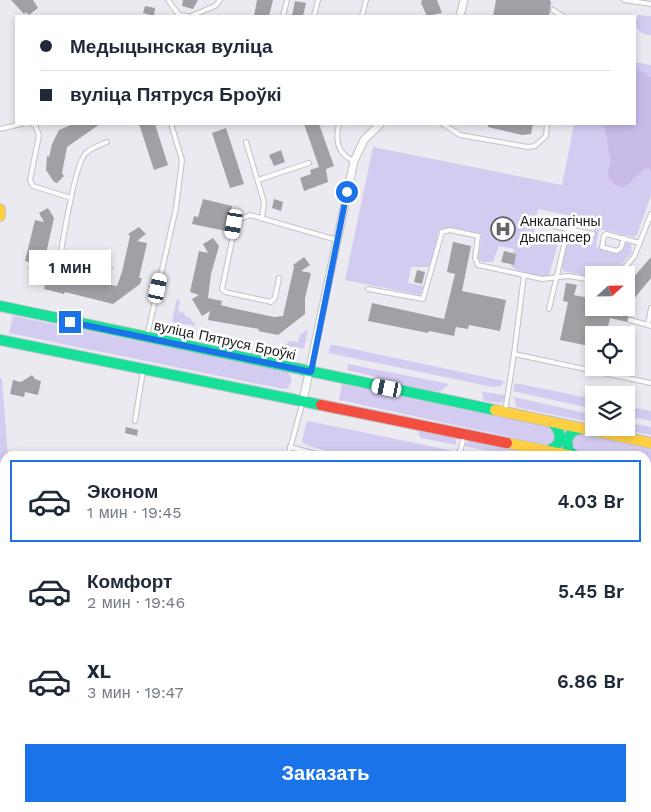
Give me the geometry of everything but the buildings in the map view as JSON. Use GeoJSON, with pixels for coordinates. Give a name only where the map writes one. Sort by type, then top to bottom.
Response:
{"type":"FeatureCollection","features":[{"type":"Feature","properties":{"kind":"main road"},"geometry":{"type":"LineString","coordinates":[[0,209],[0,216]]}},
{"type":"Feature","properties":{"kind":"main road","name":"вуліца Пятруся Броўкі"},"geometry":{"type":"LineString","coordinates":[[0,306],[505,412],[553,424],[651,443]]}},
{"type":"Feature","properties":{"kind":"main road"},"geometry":{"type":"LineString","coordinates":[[0,340],[547,451],[557,446],[561,438],[558,428],[553,424]]}},
{"type":"Feature","properties":{"kind":"main road"},"geometry":{"type":"LineString","coordinates":[[569,451],[567,439],[572,431],[582,429]]}},
{"type":"Feature","properties":{"kind":"street"},"geometry":{"type":"LineString","coordinates":[[460,15],[464,0]]}},
{"type":"Feature","properties":{"kind":"street"},"geometry":{"type":"LineString","coordinates":[[303,402],[311,372],[336,240],[354,161],[364,140],[379,125]]}},
{"type":"Feature","properties":{"kind":"lane"},"geometry":{"type":"LineString","coordinates":[[168,0],[179,15]]}},
{"type":"Feature","properties":{"kind":"lane"},"geometry":{"type":"LineString","coordinates":[[192,15],[215,6],[220,0]]}},
{"type":"Feature","properties":{"kind":"lane"},"geometry":{"type":"LineString","coordinates":[[284,15],[287,0]]}},
{"type":"Feature","properties":{"kind":"lane"},"geometry":{"type":"LineString","coordinates":[[314,15],[318,0]]}},
{"type":"Feature","properties":{"kind":"lane"},"geometry":{"type":"LineString","coordinates":[[362,15],[366,0]]}},
{"type":"Feature","properties":{"kind":"lane"},"geometry":{"type":"LineString","coordinates":[[624,0],[651,4]]}},
{"type":"Feature","properties":{"kind":"lane"},"geometry":{"type":"LineString","coordinates":[[553,10],[560,15]]}},
{"type":"Feature","properties":{"kind":"lane"},"geometry":{"type":"LineString","coordinates":[[0,129],[17,125]]}},
{"type":"Feature","properties":{"kind":"lane"},"geometry":{"type":"LineString","coordinates":[[35,125],[40,135],[30,180],[32,186],[71,198]]}},
{"type":"Feature","properties":{"kind":"lane"},"geometry":{"type":"LineString","coordinates":[[146,338],[176,208],[182,160],[171,125]]}},
{"type":"Feature","properties":{"kind":"lane"},"geometry":{"type":"LineString","coordinates":[[339,125],[337,132],[339,149],[346,158],[354,161]]}},
{"type":"Feature","properties":{"kind":"lane"},"geometry":{"type":"LineString","coordinates":[[445,125],[460,135],[528,147],[535,146],[546,136],[547,125]]}},
{"type":"Feature","properties":{"kind":"lane"},"geometry":{"type":"LineString","coordinates":[[107,142],[85,153],[71,198],[60,258],[110,268]]}},
{"type":"Feature","properties":{"kind":"lane"},"geometry":{"type":"LineString","coordinates":[[246,142],[264,202],[262,219]]}},
{"type":"Feature","properties":{"kind":"lane"},"geometry":{"type":"LineString","coordinates":[[258,180],[309,163]]}},
{"type":"Feature","properties":{"kind":"lane"},"geometry":{"type":"LineString","coordinates":[[626,266],[634,256],[651,214]]}},
{"type":"Feature","properties":{"kind":"lane"},"geometry":{"type":"LineString","coordinates":[[279,278],[275,298],[271,302],[225,292],[222,289],[234,224],[239,219],[250,215],[336,240]]}},
{"type":"Feature","properties":{"kind":"lane"},"geometry":{"type":"LineString","coordinates":[[543,224],[592,234]]}},
{"type":"Feature","properties":{"kind":"lane"},"geometry":{"type":"LineString","coordinates":[[549,309],[568,229]]}},
{"type":"Feature","properties":{"kind":"lane"},"geometry":{"type":"LineString","coordinates":[[368,289],[423,299],[442,232],[446,230],[478,236],[475,258],[478,265],[542,279],[568,276],[585,279]]}},
{"type":"Feature","properties":{"kind":"lane"},"geometry":{"type":"LineString","coordinates":[[624,238],[621,248],[617,251],[602,247],[606,234],[624,238],[640,243]]}},
{"type":"Feature","properties":{"kind":"lane"},"geometry":{"type":"LineString","coordinates":[[505,412],[524,275]]}},
{"type":"Feature","properties":{"kind":"lane"},"geometry":{"type":"LineString","coordinates":[[630,320],[649,325],[651,308]]}},
{"type":"Feature","properties":{"kind":"lane"},"geometry":{"type":"LineString","coordinates":[[514,354],[651,383]]}},
{"type":"Feature","properties":{"kind":"lane"},"geometry":{"type":"LineString","coordinates":[[135,421],[144,369]]}},
{"type":"Feature","properties":{"kind":"lane"},"geometry":{"type":"LineString","coordinates":[[289,451],[303,402]]}},
{"type":"Feature","properties":{"kind":"lane"},"geometry":{"type":"LineString","coordinates":[[459,451],[464,434]]}},
{"type":"Feature","properties":{"kind":"lane"},"geometry":{"type":"LineString","coordinates":[[290,447],[305,451]]}},
{"type":"Feature","properties":{"kind":"shaded area"},"geometry":{"type":"Polygon","coordinates":[[[638,15],[651,16],[651,35],[643,34],[638,30],[636,23],[638,15]]]}},
{"type":"Feature","properties":{"kind":"shaded area"},"geometry":{"type":"Polygon","coordinates":[[[636,62],[651,65],[651,195],[637,235],[634,237],[599,229],[596,247],[613,251],[617,249],[621,241],[631,244],[632,253],[620,266],[585,266],[585,276],[563,271],[561,268],[566,243],[592,245],[596,221],[538,209],[534,233],[555,238],[558,244],[549,275],[535,275],[515,269],[511,266],[514,249],[499,246],[493,262],[482,262],[478,258],[482,234],[445,228],[438,232],[432,263],[429,267],[411,267],[408,283],[424,286],[420,295],[345,280],[373,147],[562,185],[574,125],[636,125],[636,62]]]}},
{"type":"Feature","properties":{"kind":"shaded area"},"geometry":{"type":"Polygon","coordinates":[[[636,70],[645,72],[651,78],[651,172],[649,168],[643,170],[625,187],[616,186],[609,178],[608,171],[611,162],[604,125],[636,125],[636,70]]]}},
{"type":"Feature","properties":{"kind":"shaded area"},"geometry":{"type":"Polygon","coordinates":[[[177,298],[180,301],[178,311],[185,313],[185,316],[190,318],[196,326],[172,322],[177,298]]]}},
{"type":"Feature","properties":{"kind":"shaded area"},"geometry":{"type":"Polygon","coordinates":[[[13,316],[288,372],[292,379],[288,388],[283,389],[9,333],[13,316]]]}},
{"type":"Feature","properties":{"kind":"shaded area"},"geometry":{"type":"Polygon","coordinates":[[[308,329],[304,349],[284,345],[290,341],[298,342],[300,335],[308,329]]]}},
{"type":"Feature","properties":{"kind":"shaded area"},"geometry":{"type":"Polygon","coordinates":[[[330,345],[504,381],[501,386],[493,387],[329,353],[330,345]]]}},
{"type":"Feature","properties":{"kind":"shaded area"},"geometry":{"type":"Polygon","coordinates":[[[348,364],[449,384],[440,392],[428,390],[347,370],[348,364]]]}},
{"type":"Feature","properties":{"kind":"shaded area"},"geometry":{"type":"Polygon","coordinates":[[[0,378],[2,379],[8,451],[0,451],[0,378]]]}},
{"type":"Feature","properties":{"kind":"shaded area"},"geometry":{"type":"Polygon","coordinates":[[[515,383],[585,397],[585,407],[513,391],[515,383]]]}},
{"type":"Feature","properties":{"kind":"shaded area"},"geometry":{"type":"Polygon","coordinates":[[[342,384],[552,427],[558,434],[553,444],[548,445],[339,400],[342,384]]]}},
{"type":"Feature","properties":{"kind":"shaded area"},"geometry":{"type":"Polygon","coordinates":[[[482,392],[505,395],[504,401],[500,403],[484,401],[482,392]]]}},
{"type":"Feature","properties":{"kind":"shaded area"},"geometry":{"type":"Polygon","coordinates":[[[514,397],[585,413],[585,421],[516,407],[514,397]]]}},
{"type":"Feature","properties":{"kind":"shaded area"},"geometry":{"type":"Polygon","coordinates":[[[635,408],[651,411],[651,421],[635,418],[635,408]]]}},
{"type":"Feature","properties":{"kind":"shaded area"},"geometry":{"type":"Polygon","coordinates":[[[307,421],[454,451],[326,451],[304,444],[302,440],[307,421]]]}},
{"type":"Feature","properties":{"kind":"shaded area"},"geometry":{"type":"Polygon","coordinates":[[[635,424],[651,427],[651,435],[635,432],[635,424]]]}},
{"type":"Feature","properties":{"kind":"shaded area"},"geometry":{"type":"Polygon","coordinates":[[[417,431],[454,436],[457,445],[421,438],[417,431]]]}},
{"type":"Feature","properties":{"kind":"shaded area"},"geometry":{"type":"Polygon","coordinates":[[[582,434],[651,448],[651,451],[576,451],[572,449],[571,438],[582,434]]]}},
{"type":"Feature","properties":{"kind":"shaded area"},"geometry":{"type":"Polygon","coordinates":[[[472,439],[531,451],[489,451],[464,446],[472,439]]]}},
{"type":"Feature","properties":{"kind":"traffic: fast"},"geometry":{"type":"LineString","coordinates":[[0,306],[495,410]]}},
{"type":"Feature","properties":{"kind":"traffic: fast"},"geometry":{"type":"LineString","coordinates":[[0,340],[321,405]]}},
{"type":"Feature","properties":{"kind":"traffic: fast"},"geometry":{"type":"LineString","coordinates":[[547,451],[556,446],[559,439],[558,431],[553,423]]}},
{"type":"Feature","properties":{"kind":"traffic: fast"},"geometry":{"type":"LineString","coordinates":[[569,451],[567,439],[573,431],[581,429]]}},
{"type":"Feature","properties":{"kind":"traffic: slow"},"geometry":{"type":"LineString","coordinates":[[0,209],[0,216]]}},
{"type":"Feature","properties":{"kind":"traffic: slow"},"geometry":{"type":"LineString","coordinates":[[495,410],[651,443]]}},
{"type":"Feature","properties":{"kind":"traffic: slow"},"geometry":{"type":"LineString","coordinates":[[507,443],[548,451]]}},
{"type":"Feature","properties":{"kind":"traffic: jam"},"geometry":{"type":"LineString","coordinates":[[321,405],[507,443]]}},
{"type":"Feature","properties":{"kind":"place","name":"Анкалагічны дыспансер"},"geometry":{"type":"Point","coordinates":[503,229]}},
{"type":"Feature","properties":{"kind":"route"},"geometry":{"type":"LineString","coordinates":[[70,322],[311,372],[347,192]]}}]}
